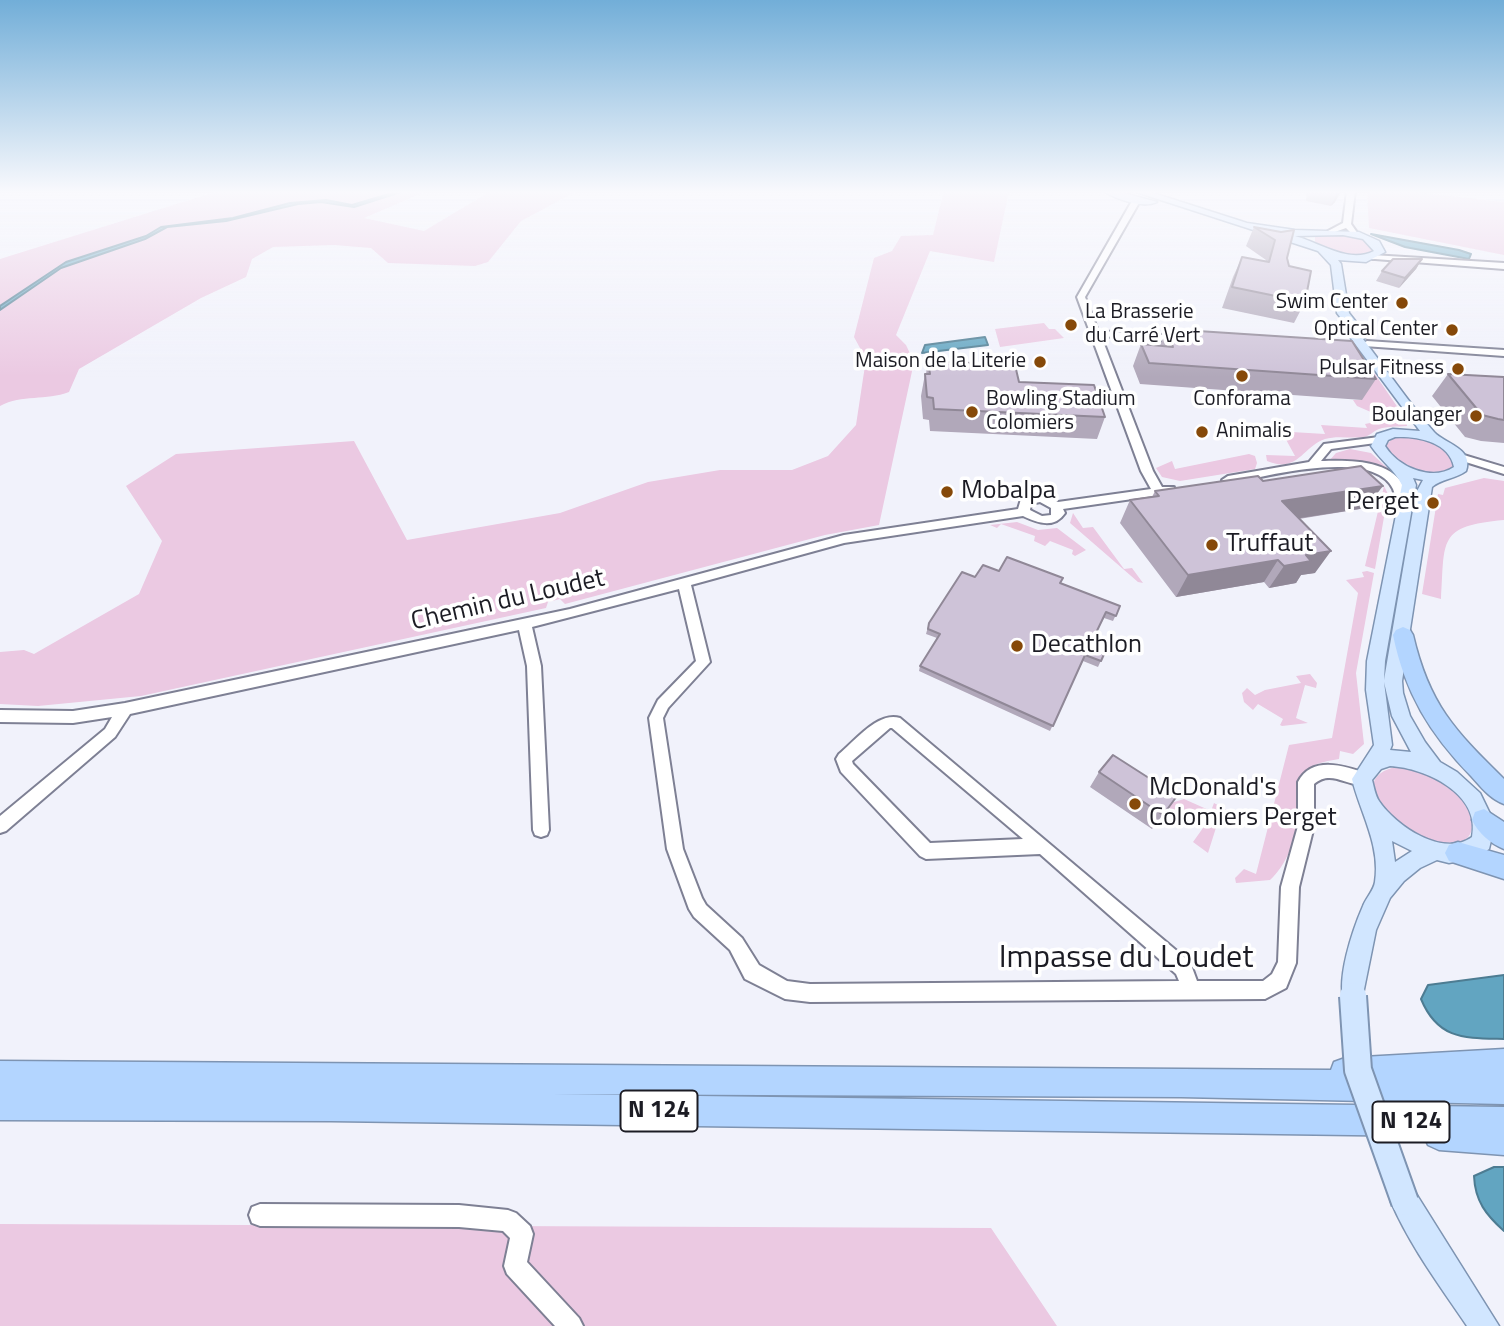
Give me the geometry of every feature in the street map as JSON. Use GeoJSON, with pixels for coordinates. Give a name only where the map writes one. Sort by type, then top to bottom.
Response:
{"type":"FeatureCollection","features":[{"type":"Feature","properties":{"kind":"highway"},"geometry":{"type":"LineString","coordinates":[[1403,635],[1409,670],[1420,699],[1435,722],[1504,794]]}},
{"type":"Feature","properties":{"kind":"highway"},"geometry":{"type":"LineString","coordinates":[[1484,820],[1504,838]]}},
{"type":"Feature","properties":{"kind":"highway"},"geometry":{"type":"LineString","coordinates":[[1446,852],[1504,867]]}},
{"type":"Feature","properties":{"kind":"highway"},"geometry":{"type":"LineString","coordinates":[[1181,1082],[1504,1064]]}},
{"type":"Feature","properties":{"kind":"highway","name":"N 124"},"geometry":{"type":"LineString","coordinates":[[0,1076],[1181,1082],[1504,1089]]}},
{"type":"Feature","properties":{"kind":"highway","name":"N 124"},"geometry":{"type":"LineString","coordinates":[[0,1105],[331,1106],[1318,1122],[1504,1122]]}},
{"type":"Feature","properties":{"kind":"highway"},"geometry":{"type":"LineString","coordinates":[[1318,1122],[1504,1139]]}},
{"type":"Feature","properties":{"kind":"main road"},"geometry":{"type":"LineString","coordinates":[[1325,253],[1336,264],[1343,313],[1352,328],[1350,329],[1366,347],[1415,418],[1458,463],[1449,476],[1434,477],[1401,468]]}},
{"type":"Feature","properties":{"kind":"main road"},"geometry":{"type":"LineString","coordinates":[[1332,253],[1360,259]]}},
{"type":"Feature","properties":{"kind":"main road"},"geometry":{"type":"LineString","coordinates":[[1339,290],[1345,271],[1353,262],[1375,257],[1379,253]]}},
{"type":"Feature","properties":{"kind":"main road"},"geometry":{"type":"LineString","coordinates":[[1409,433],[1416,427],[1415,418]]}},
{"type":"Feature","properties":{"kind":"main road"},"geometry":{"type":"LineString","coordinates":[[1386,885],[1384,848],[1373,812],[1366,801],[1368,771],[1382,745],[1375,690],[1376,661],[1409,485],[1401,468],[1380,446],[1387,434],[1409,433],[1435,440]]}},
{"type":"Feature","properties":{"kind":"main road"},"geometry":{"type":"LineString","coordinates":[[1434,477],[1425,485],[1423,493],[1403,635],[1393,681],[1396,702],[1408,733],[1433,767],[1471,796],[1484,820],[1483,839],[1477,846],[1446,852],[1403,867],[1386,885],[1372,907],[1357,959],[1353,996],[1358,1069],[1384,1149],[1405,1202],[1430,1246],[1484,1326]]}},
{"type":"Feature","properties":{"kind":"main road"},"geometry":{"type":"LineString","coordinates":[[1368,771],[1400,758],[1433,767]]}},
{"type":"Feature","properties":{"kind":"main road"},"geometry":{"type":"LineString","coordinates":[[1373,812],[1400,836],[1446,852]]}},
{"type":"Feature","properties":{"kind":"street"},"geometry":{"type":"LineString","coordinates":[[1104,253],[1083,288],[1082,297],[1147,471],[1158,492]]}},
{"type":"Feature","properties":{"kind":"street"},"geometry":{"type":"LineString","coordinates":[[1406,253],[1436,261]]}},
{"type":"Feature","properties":{"kind":"street"},"geometry":{"type":"LineString","coordinates":[[1375,257],[1504,266]]}},
{"type":"Feature","properties":{"kind":"street"},"geometry":{"type":"LineString","coordinates":[[1094,333],[1194,340]]}},
{"type":"Feature","properties":{"kind":"street"},"geometry":{"type":"LineString","coordinates":[[1350,350],[1366,347],[1504,353]]}},
{"type":"Feature","properties":{"kind":"street"},"geometry":{"type":"LineString","coordinates":[[1300,468],[1313,464],[1328,446],[1347,443],[1380,446]]}},
{"type":"Feature","properties":{"kind":"street"},"geometry":{"type":"LineString","coordinates":[[1210,483],[1342,463],[1374,468],[1387,475],[1398,487],[1402,513]]}},
{"type":"Feature","properties":{"kind":"street"},"geometry":{"type":"LineString","coordinates":[[1458,463],[1504,473]]}},
{"type":"Feature","properties":{"kind":"street"},"geometry":{"type":"LineString","coordinates":[[1056,506],[1185,488]]}},
{"type":"Feature","properties":{"kind":"street"},"geometry":{"type":"LineString","coordinates":[[1032,498],[1046,499],[1056,506],[1059,513],[1051,520],[1036,519],[1024,512],[1024,502],[1032,498]]}},
{"type":"Feature","properties":{"kind":"street","name":"Chemin du Loudet"},"geometry":{"type":"LineString","coordinates":[[0,716],[73,717],[125,709],[525,624],[844,539],[1024,512]]}},
{"type":"Feature","properties":{"kind":"street","name":"Impasse du Loudet"},"geometry":{"type":"LineString","coordinates":[[684,583],[704,662],[663,704],[656,718],[675,849],[700,911],[727,933],[752,972],[785,990],[810,993],[1017,990],[1253,992],[1272,987],[1279,981],[1289,951],[1290,887],[1306,826],[1306,782],[1317,772],[1328,770],[1368,771]]}},
{"type":"Feature","properties":{"kind":"street"},"geometry":{"type":"LineString","coordinates":[[525,624],[534,666],[541,830]]}},
{"type":"Feature","properties":{"kind":"street"},"geometry":{"type":"LineString","coordinates":[[0,826],[110,733],[125,709]]}},
{"type":"Feature","properties":{"kind":"street"},"geometry":{"type":"LineString","coordinates":[[1043,846],[926,851],[846,767],[845,759],[887,722],[895,722],[1043,846],[1184,968],[1191,992]]}},
{"type":"Feature","properties":{"kind":"street"},"geometry":{"type":"LineString","coordinates":[[260,1215],[459,1216],[508,1221],[522,1234],[515,1266],[570,1326]]}},
{"type":"Feature","properties":{"kind":"shaded area"},"geometry":{"type":"Polygon","coordinates":[[[20,253],[94,253],[66,262],[0,306],[0,259],[20,253]]]}},
{"type":"Feature","properties":{"kind":"shaded area"},"geometry":{"type":"Polygon","coordinates":[[[105,253],[263,253],[252,259],[246,277],[201,298],[79,369],[69,392],[17,400],[0,406],[0,310],[61,268],[105,253]]]}},
{"type":"Feature","properties":{"kind":"shaded area"},"geometry":{"type":"Polygon","coordinates":[[[377,253],[495,253],[488,262],[475,266],[388,263],[377,253]]]}},
{"type":"Feature","properties":{"kind":"shaded area"},"geometry":{"type":"Polygon","coordinates":[[[887,253],[929,253],[896,335],[906,345],[914,362],[879,525],[825,535],[565,604],[560,599],[548,602],[546,608],[141,696],[38,706],[0,704],[0,652],[24,650],[34,654],[139,594],[162,541],[126,486],[176,454],[354,441],[407,540],[560,513],[648,482],[720,470],[792,470],[828,456],[856,425],[866,359],[854,337],[874,258],[887,253]]]}},
{"type":"Feature","properties":{"kind":"shaded area"},"geometry":{"type":"Polygon","coordinates":[[[941,253],[996,253],[994,262],[941,253]]]}},
{"type":"Feature","properties":{"kind":"shaded area"},"geometry":{"type":"Polygon","coordinates":[[[1338,253],[1373,253],[1372,254],[1349,257],[1338,253]]]}},
{"type":"Feature","properties":{"kind":"shaded area"},"geometry":{"type":"Polygon","coordinates":[[[1044,323],[1064,338],[1000,347],[995,329],[1044,323]]]}},
{"type":"Feature","properties":{"kind":"shaded area"},"geometry":{"type":"Polygon","coordinates":[[[1351,356],[1370,367],[1405,418],[1407,426],[1382,428],[1364,437],[1325,439],[1286,464],[1267,461],[1266,455],[1295,456],[1283,434],[1274,433],[1275,431],[1325,434],[1321,425],[1367,428],[1365,424],[1375,422],[1373,413],[1357,406],[1353,400],[1361,400],[1351,356]]]}},
{"type":"Feature","properties":{"kind":"shaded area"},"geometry":{"type":"Polygon","coordinates":[[[1409,436],[1430,442],[1441,449],[1455,464],[1453,469],[1424,472],[1396,461],[1389,454],[1386,445],[1393,438],[1409,436]]]}},
{"type":"Feature","properties":{"kind":"shaded area"},"geometry":{"type":"Polygon","coordinates":[[[1350,449],[1371,453],[1398,478],[1363,462],[1329,461],[1336,453],[1350,449]]]}},
{"type":"Feature","properties":{"kind":"shaded area"},"geometry":{"type":"Polygon","coordinates":[[[1249,454],[1255,456],[1255,469],[1180,481],[1162,477],[1156,468],[1172,461],[1175,469],[1249,454]]]}},
{"type":"Feature","properties":{"kind":"shaded area"},"geometry":{"type":"Polygon","coordinates":[[[1484,478],[1504,481],[1504,520],[1466,527],[1456,532],[1445,550],[1441,599],[1422,594],[1438,494],[1443,495],[1445,488],[1484,478]]]}},
{"type":"Feature","properties":{"kind":"shaded area"},"geometry":{"type":"Polygon","coordinates":[[[1384,486],[1388,494],[1375,569],[1365,566],[1384,486]]]}},
{"type":"Feature","properties":{"kind":"shaded area"},"geometry":{"type":"Polygon","coordinates":[[[1073,513],[1083,528],[1093,527],[1124,569],[1132,568],[1143,583],[1138,582],[1070,523],[1073,513]]]}},
{"type":"Feature","properties":{"kind":"shaded area"},"geometry":{"type":"Polygon","coordinates":[[[1017,522],[1038,530],[1057,528],[1086,550],[1075,556],[1072,554],[1073,550],[1050,541],[1045,546],[1034,541],[1035,536],[1001,524],[997,528],[990,525],[1017,522]]]}},
{"type":"Feature","properties":{"kind":"shaded area"},"geometry":{"type":"Polygon","coordinates":[[[1362,572],[1374,573],[1356,673],[1364,744],[1353,754],[1340,751],[1339,759],[1314,765],[1307,770],[1301,783],[1296,832],[1281,867],[1270,880],[1236,883],[1235,878],[1244,869],[1256,874],[1289,745],[1332,738],[1358,593],[1346,580],[1364,577],[1362,572]]]}},
{"type":"Feature","properties":{"kind":"shaded area"},"geometry":{"type":"Polygon","coordinates":[[[1310,674],[1317,683],[1316,688],[1305,685],[1296,718],[1308,723],[1282,726],[1280,725],[1283,719],[1258,704],[1253,710],[1244,702],[1242,693],[1247,688],[1255,695],[1265,690],[1301,683],[1296,676],[1310,674]]]}},
{"type":"Feature","properties":{"kind":"shaded area"},"geometry":{"type":"Polygon","coordinates":[[[1399,766],[1435,776],[1460,797],[1471,815],[1471,832],[1466,839],[1445,844],[1430,841],[1414,833],[1384,810],[1375,796],[1373,784],[1381,773],[1399,766]]]}},
{"type":"Feature","properties":{"kind":"shaded area"},"geometry":{"type":"Polygon","coordinates":[[[1156,798],[1171,803],[1184,799],[1211,811],[1214,803],[1230,812],[1232,820],[1220,815],[1208,853],[1193,842],[1208,821],[1192,811],[1185,820],[1156,798]]]}},
{"type":"Feature","properties":{"kind":"shaded area"},"geometry":{"type":"Polygon","coordinates":[[[0,1224],[991,1228],[1057,1326],[0,1326],[0,1224]]]}},
{"type":"Feature","properties":{"kind":"water"},"geometry":{"type":"Polygon","coordinates":[[[94,253],[105,253],[61,268],[0,310],[0,306],[66,262],[94,253]]]}},
{"type":"Feature","properties":{"kind":"water"},"geometry":{"type":"Polygon","coordinates":[[[1436,253],[1468,253],[1471,254],[1469,259],[1436,253]]]}},
{"type":"Feature","properties":{"kind":"water"},"geometry":{"type":"Polygon","coordinates":[[[985,337],[988,345],[922,353],[925,345],[985,337]]]}},
{"type":"Feature","properties":{"kind":"water"},"geometry":{"type":"Polygon","coordinates":[[[1504,975],[1504,1039],[1454,1034],[1436,1022],[1421,999],[1428,985],[1504,975]]]}},
{"type":"Feature","properties":{"kind":"water"},"geometry":{"type":"Polygon","coordinates":[[[1494,1167],[1504,1167],[1504,1231],[1483,1207],[1475,1185],[1474,1176],[1494,1167]]]}},
{"type":"Feature","properties":{"kind":"building"},"geometry":{"type":"Polygon","coordinates":[[[1271,253],[1288,253],[1289,266],[1311,271],[1305,302],[1232,287],[1242,257],[1269,262],[1271,253]]]}},
{"type":"Feature","properties":{"kind":"building"},"geometry":{"type":"Polygon","coordinates":[[[1393,259],[1422,259],[1405,278],[1382,271],[1393,259]]]}},
{"type":"Feature","properties":{"kind":"building"},"geometry":{"type":"Polygon","coordinates":[[[1167,329],[1352,341],[1376,379],[1149,363],[1141,344],[1173,347],[1167,329]]]}},
{"type":"Feature","properties":{"kind":"building"},"geometry":{"type":"Polygon","coordinates":[[[928,361],[1015,365],[1019,382],[1094,385],[1105,417],[934,409],[933,398],[927,397],[925,374],[930,374],[928,361]]]}},
{"type":"Feature","properties":{"kind":"building"},"geometry":{"type":"Polygon","coordinates":[[[1448,374],[1504,377],[1504,420],[1482,415],[1448,374]]]}},
{"type":"Feature","properties":{"kind":"building"},"geometry":{"type":"Polygon","coordinates":[[[1361,466],[1383,486],[1282,501],[1331,551],[1306,555],[1311,561],[1284,566],[1278,560],[1188,575],[1130,500],[1159,496],[1155,491],[1258,476],[1263,481],[1361,466]]]}},
{"type":"Feature","properties":{"kind":"building","name":"Decathlon"},"geometry":{"type":"Polygon","coordinates":[[[1007,557],[1063,578],[1060,583],[1120,606],[1116,616],[1106,612],[1094,637],[1109,643],[1101,661],[1085,655],[1053,726],[920,666],[940,634],[928,629],[929,623],[962,572],[975,577],[983,565],[999,571],[1007,557]]]}},
{"type":"Feature","properties":{"kind":"building"},"geometry":{"type":"Polygon","coordinates":[[[1113,755],[1177,796],[1163,815],[1099,772],[1113,755]]]}},
{"type":"Feature","properties":{"kind":"place","name":"Swim Center"},"geometry":{"type":"Point","coordinates":[1402,303]}},
{"type":"Feature","properties":{"kind":"place","name":"La Brasserie du Carré Vert"},"geometry":{"type":"Point","coordinates":[1071,325]}},
{"type":"Feature","properties":{"kind":"place","name":"Optical Center"},"geometry":{"type":"Point","coordinates":[1452,330]}},
{"type":"Feature","properties":{"kind":"place","name":"Maison de la Literie"},"geometry":{"type":"Point","coordinates":[1040,362]}},
{"type":"Feature","properties":{"kind":"place","name":"Pulsar Fitness"},"geometry":{"type":"Point","coordinates":[1458,369]}},
{"type":"Feature","properties":{"kind":"place","name":"Conforama"},"geometry":{"type":"Point","coordinates":[1242,376]}},
{"type":"Feature","properties":{"kind":"place","name":"Bowling Stadium Colomiers"},"geometry":{"type":"Point","coordinates":[972,412]}},
{"type":"Feature","properties":{"kind":"place","name":"Boulanger"},"geometry":{"type":"Point","coordinates":[1476,416]}},
{"type":"Feature","properties":{"kind":"place","name":"Animalis"},"geometry":{"type":"Point","coordinates":[1202,432]}},
{"type":"Feature","properties":{"kind":"place","name":"Mobalpa"},"geometry":{"type":"Point","coordinates":[947,492]}},
{"type":"Feature","properties":{"kind":"place","name":"Perget"},"geometry":{"type":"Point","coordinates":[1433,503]}},
{"type":"Feature","properties":{"kind":"place","name":"Truffaut"},"geometry":{"type":"Point","coordinates":[1212,545]}},
{"type":"Feature","properties":{"kind":"place","name":"Decathlon"},"geometry":{"type":"Point","coordinates":[1017,646]}},
{"type":"Feature","properties":{"kind":"place","name":"McDonald's Colomiers Perget"},"geometry":{"type":"Point","coordinates":[1135,804]}}]}
